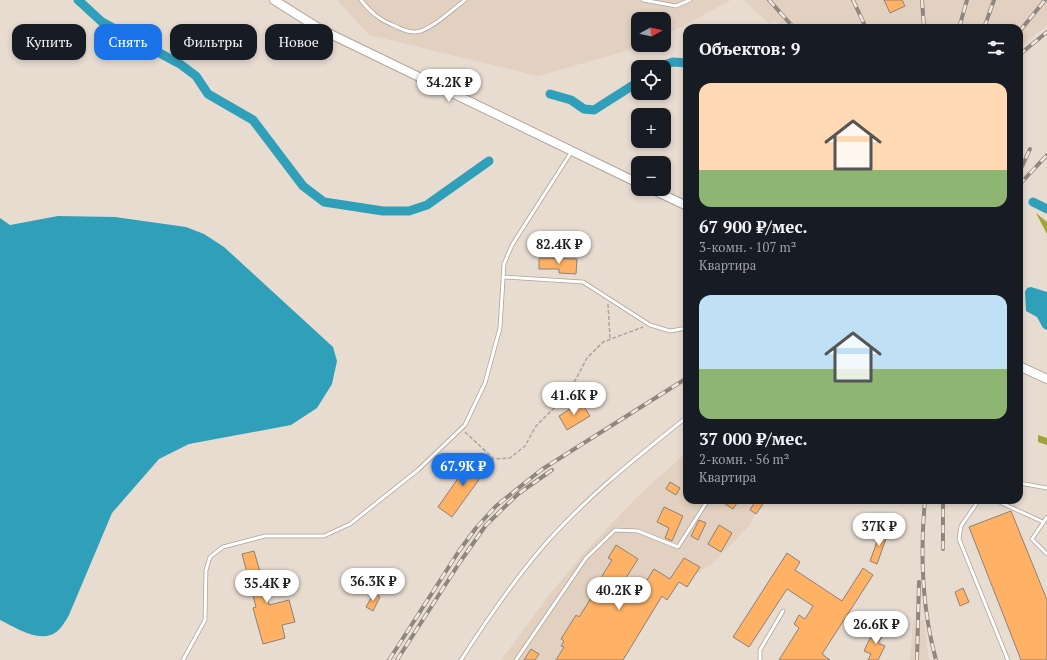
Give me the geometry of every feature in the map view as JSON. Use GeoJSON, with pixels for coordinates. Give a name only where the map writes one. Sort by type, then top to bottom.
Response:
{"type":"FeatureCollection","features":[{"type":"Feature","properties":{"kind":"street"},"geometry":{"type":"LineString","coordinates":[[274,0],[320,29],[631,180]]}},
{"type":"Feature","properties":{"kind":"street"},"geometry":{"type":"LineString","coordinates":[[666,196],[683,204]]}},
{"type":"Feature","properties":{"kind":"street"},"geometry":{"type":"LineString","coordinates":[[1023,368],[1047,380]]}},
{"type":"Feature","properties":{"kind":"lane"},"geometry":{"type":"LineString","coordinates":[[361,0],[372,13],[382,21],[408,32],[417,32],[429,27],[465,0]]}},
{"type":"Feature","properties":{"kind":"lane"},"geometry":{"type":"LineString","coordinates":[[643,0],[676,6],[690,0]]}},
{"type":"Feature","properties":{"kind":"lane"},"geometry":{"type":"LineString","coordinates":[[185,659],[205,620],[206,570],[210,557],[223,547],[265,536],[324,536],[350,524],[418,470],[465,425],[485,384],[500,328],[504,264],[512,245],[572,151]]}},
{"type":"Feature","properties":{"kind":"lane"},"geometry":{"type":"LineString","coordinates":[[504,277],[583,282],[650,324],[670,331],[683,329]]}},
{"type":"Feature","properties":{"kind":"lane"},"geometry":{"type":"LineString","coordinates":[[461,660],[501,600],[552,538],[611,479],[683,420]]}},
{"type":"Feature","properties":{"kind":"lane"},"geometry":{"type":"LineString","coordinates":[[1023,484],[1047,488]]}},
{"type":"Feature","properties":{"kind":"lane"},"geometry":{"type":"LineString","coordinates":[[516,660],[586,558],[615,530],[638,531],[678,547],[705,504]]}},
{"type":"Feature","properties":{"kind":"lane"},"geometry":{"type":"LineString","coordinates":[[976,504],[960,526],[959,539],[1008,660]]}},
{"type":"Feature","properties":{"kind":"lane"},"geometry":{"type":"LineString","coordinates":[[1004,504],[1043,522]]}},
{"type":"Feature","properties":{"kind":"lane"},"geometry":{"type":"LineString","coordinates":[[1047,517],[1032,539],[1047,554]]}},
{"type":"Feature","properties":{"kind":"lane"},"geometry":{"type":"LineString","coordinates":[[760,660],[760,650],[783,611]]}},
{"type":"Feature","properties":{"kind":"path"},"geometry":{"type":"LineString","coordinates":[[607,296],[610,339]]}},
{"type":"Feature","properties":{"kind":"path"},"geometry":{"type":"LineString","coordinates":[[461,428],[494,459],[510,458],[525,446],[536,426],[560,402],[576,379],[587,358],[603,342],[650,324]]}},
{"type":"Feature","properties":{"kind":"shaded area"},"geometry":{"type":"Polygon","coordinates":[[[337,0],[731,0],[686,24],[683,24],[683,26],[671,32],[671,12],[631,12],[631,50],[538,76],[369,35],[337,0]]]}},
{"type":"Feature","properties":{"kind":"shaded area"},"geometry":{"type":"Polygon","coordinates":[[[744,0],[1047,0],[1047,25],[1023,45],[1023,24],[778,24],[775,20],[769,24],[744,0]]]}},
{"type":"Feature","properties":{"kind":"shaded area"},"geometry":{"type":"Polygon","coordinates":[[[1036,213],[1047,222],[1047,234],[1036,213]]]}},
{"type":"Feature","properties":{"kind":"shaded area"},"geometry":{"type":"Polygon","coordinates":[[[1038,435],[1047,438],[1047,445],[1038,442],[1038,435]]]}},
{"type":"Feature","properties":{"kind":"shaded area"},"geometry":{"type":"Polygon","coordinates":[[[683,456],[683,504],[758,504],[750,525],[711,565],[702,569],[700,573],[697,572],[687,587],[678,582],[667,600],[662,597],[623,660],[501,660],[552,591],[585,552],[640,494],[683,456]]]}},
{"type":"Feature","properties":{"kind":"shaded area"},"geometry":{"type":"Polygon","coordinates":[[[924,620],[929,660],[910,660],[913,621],[924,620]]]}},
{"type":"Feature","properties":{"kind":"water"},"geometry":{"type":"Polygon","coordinates":[[[58,216],[115,217],[186,227],[204,234],[224,247],[333,347],[337,361],[332,384],[317,408],[291,425],[189,444],[159,459],[112,513],[69,615],[64,623],[58,631],[53,634],[40,636],[26,633],[0,620],[0,218],[10,225],[58,216]]]}},
{"type":"Feature","properties":{"kind":"water"},"geometry":{"type":"Polygon","coordinates":[[[1031,287],[1047,292],[1047,330],[1043,328],[1037,317],[1026,311],[1025,292],[1027,288],[1031,287]]]}},
{"type":"Feature","properties":{"kind":"building"},"geometry":{"type":"Polygon","coordinates":[[[884,0],[902,0],[905,6],[890,13],[884,0]]]}},
{"type":"Feature","properties":{"kind":"building"},"geometry":{"type":"Polygon","coordinates":[[[539,258],[577,259],[576,274],[559,273],[559,269],[539,269],[539,258]]]}},
{"type":"Feature","properties":{"kind":"building"},"geometry":{"type":"Polygon","coordinates":[[[581,402],[590,416],[567,430],[559,416],[581,402]]]}},
{"type":"Feature","properties":{"kind":"building"},"geometry":{"type":"Polygon","coordinates":[[[473,457],[488,467],[452,517],[438,507],[473,457]]]}},
{"type":"Feature","properties":{"kind":"building"},"geometry":{"type":"Polygon","coordinates":[[[670,482],[680,488],[676,495],[666,489],[670,482]]]}},
{"type":"Feature","properties":{"kind":"building"},"geometry":{"type":"Polygon","coordinates":[[[725,504],[736,504],[733,509],[725,504]]]}},
{"type":"Feature","properties":{"kind":"building"},"geometry":{"type":"Polygon","coordinates":[[[754,504],[763,504],[756,514],[750,510],[754,504]]]}},
{"type":"Feature","properties":{"kind":"building"},"geometry":{"type":"Polygon","coordinates":[[[664,507],[683,516],[672,541],[665,538],[669,528],[657,522],[664,507]]]}},
{"type":"Feature","properties":{"kind":"building"},"geometry":{"type":"Polygon","coordinates":[[[1011,511],[1047,600],[1047,660],[1021,660],[969,527],[1011,511]]]}},
{"type":"Feature","properties":{"kind":"building"},"geometry":{"type":"Polygon","coordinates":[[[699,520],[706,523],[698,540],[691,536],[699,520]]]}},
{"type":"Feature","properties":{"kind":"building"},"geometry":{"type":"Polygon","coordinates":[[[719,525],[732,533],[721,552],[708,544],[719,525]]]}},
{"type":"Feature","properties":{"kind":"building"},"geometry":{"type":"Polygon","coordinates":[[[881,531],[888,533],[877,564],[870,561],[881,531]]]}},
{"type":"Feature","properties":{"kind":"building"},"geometry":{"type":"Polygon","coordinates":[[[616,545],[638,559],[617,592],[633,602],[654,569],[670,579],[684,558],[700,567],[687,587],[679,582],[667,600],[662,596],[623,660],[556,660],[564,647],[561,646],[564,641],[561,639],[576,615],[579,617],[599,586],[597,584],[612,560],[608,558],[616,545]]]}},
{"type":"Feature","properties":{"kind":"building"},"geometry":{"type":"Polygon","coordinates":[[[254,551],[261,575],[267,574],[270,586],[264,587],[269,605],[289,600],[295,622],[282,625],[285,638],[263,644],[253,608],[256,607],[242,554],[254,551]]]}},
{"type":"Feature","properties":{"kind":"building"},"geometry":{"type":"Polygon","coordinates":[[[787,553],[800,562],[795,570],[842,601],[863,568],[873,575],[822,654],[830,660],[779,660],[799,628],[794,624],[799,615],[805,619],[813,606],[787,589],[749,647],[733,637],[787,553]]]}},
{"type":"Feature","properties":{"kind":"building"},"geometry":{"type":"Polygon","coordinates":[[[963,588],[969,602],[960,606],[955,592],[963,588]]]}},
{"type":"Feature","properties":{"kind":"building"},"geometry":{"type":"Polygon","coordinates":[[[374,593],[380,597],[373,611],[366,607],[374,593]]]}},
{"type":"Feature","properties":{"kind":"building"},"geometry":{"type":"Polygon","coordinates":[[[881,625],[887,629],[878,643],[885,646],[878,660],[868,660],[871,654],[864,651],[870,638],[872,639],[881,625]]]}},
{"type":"Feature","properties":{"kind":"building"},"geometry":{"type":"Polygon","coordinates":[[[531,649],[539,654],[535,660],[524,660],[531,649]]]}},
{"type":"Feature","properties":{"kind":"waterway"},"geometry":{"type":"LineString","coordinates":[[78,0],[102,22],[180,64],[196,76],[208,94],[253,120],[303,186],[324,202],[383,211],[409,211],[427,205],[489,161]]}},
{"type":"Feature","properties":{"kind":"waterway"},"geometry":{"type":"LineString","coordinates":[[671,63],[683,63]]}},
{"type":"Feature","properties":{"kind":"waterway"},"geometry":{"type":"LineString","coordinates":[[550,94],[571,100],[584,109],[594,110],[631,86]]}},
{"type":"Feature","properties":{"kind":"waterway"},"geometry":{"type":"LineString","coordinates":[[1033,202],[1047,209]]}},
{"type":"Feature","properties":{"kind":"railway"},"geometry":{"type":"LineString","coordinates":[[769,0],[790,24]]}},
{"type":"Feature","properties":{"kind":"railway"},"geometry":{"type":"LineString","coordinates":[[853,0],[864,24]]}},
{"type":"Feature","properties":{"kind":"railway"},"geometry":{"type":"LineString","coordinates":[[922,0],[924,24]]}},
{"type":"Feature","properties":{"kind":"railway"},"geometry":{"type":"LineString","coordinates":[[960,24],[967,0]]}},
{"type":"Feature","properties":{"kind":"railway"},"geometry":{"type":"LineString","coordinates":[[985,24],[994,0]]}},
{"type":"Feature","properties":{"kind":"railway"},"geometry":{"type":"LineString","coordinates":[[1023,27],[1045,0]]}},
{"type":"Feature","properties":{"kind":"railway"},"geometry":{"type":"LineString","coordinates":[[1023,52],[1047,32]]}},
{"type":"Feature","properties":{"kind":"railway"},"geometry":{"type":"LineString","coordinates":[[1023,164],[1030,149]]}},
{"type":"Feature","properties":{"kind":"railway"},"geometry":{"type":"LineString","coordinates":[[1023,181],[1047,155]]}},
{"type":"Feature","properties":{"kind":"railway"},"geometry":{"type":"LineString","coordinates":[[389,660],[459,551],[476,528],[496,506],[541,470],[683,381]]}},
{"type":"Feature","properties":{"kind":"railway"},"geometry":{"type":"LineString","coordinates":[[397,660],[460,562],[486,525],[518,494],[552,470]]}},
{"type":"Feature","properties":{"kind":"railway"},"geometry":{"type":"LineString","coordinates":[[925,504],[923,520],[923,580],[931,640],[936,660]]}},
{"type":"Feature","properties":{"kind":"railway"},"geometry":{"type":"LineString","coordinates":[[943,504],[943,549]]}},
{"type":"Feature","properties":{"kind":"railway"},"geometry":{"type":"LineString","coordinates":[[917,660],[919,582]]}}]}
